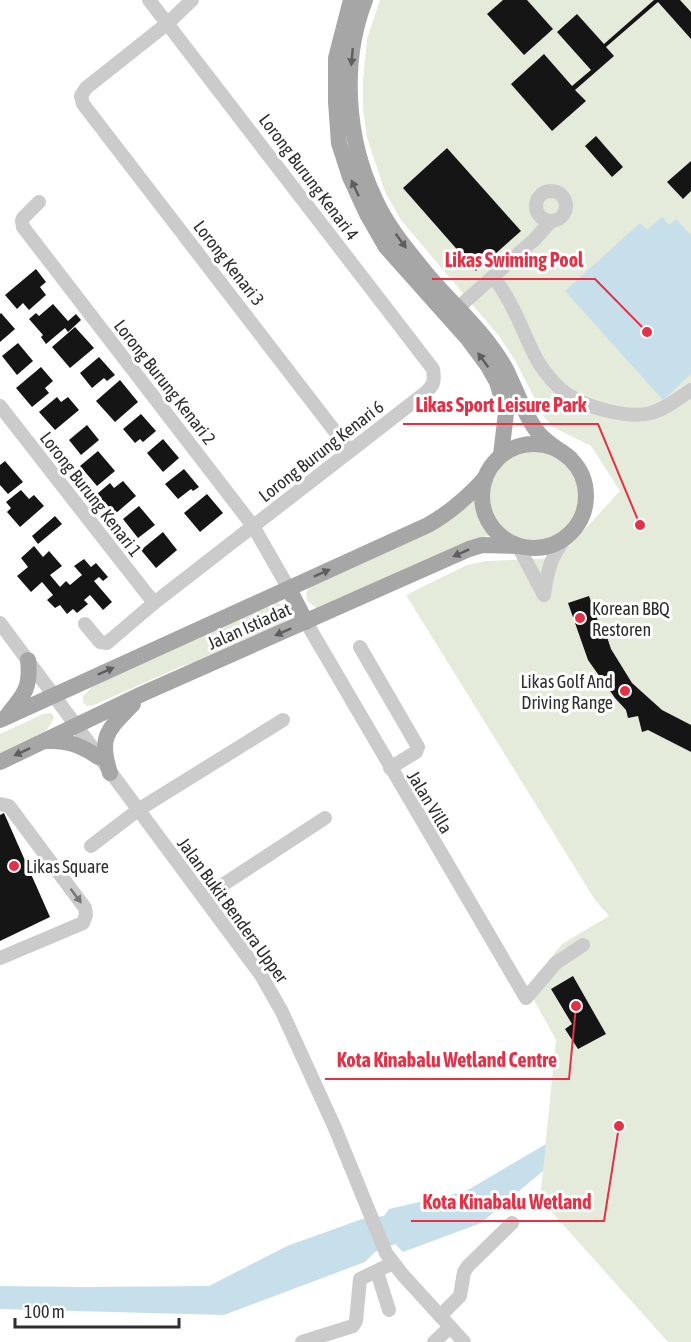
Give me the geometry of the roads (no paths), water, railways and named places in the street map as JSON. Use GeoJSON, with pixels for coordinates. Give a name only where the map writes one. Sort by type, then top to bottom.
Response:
{"type":"FeatureCollection","features":[{"type":"Feature","properties":{"kind":"main road"},"geometry":{"type":"LineString","coordinates":[[351,0],[338,48],[336,69],[339,142],[350,177],[367,214],[386,247],[468,339],[497,382],[506,413],[501,455]]}},
{"type":"Feature","properties":{"kind":"main road"},"geometry":{"type":"LineString","coordinates":[[365,0],[355,32],[351,118],[362,167],[375,201],[399,239],[422,269],[479,330],[508,373],[533,426],[542,437],[570,458],[580,472],[583,481],[585,507],[579,523],[567,536],[552,545],[535,548],[518,546],[503,538],[491,526],[484,511],[482,495],[484,478],[494,461],[518,446],[536,444],[554,448],[570,458]]}},
{"type":"Feature","properties":{"kind":"main road","name":"Jalan Istiadat"},"geometry":{"type":"LineString","coordinates":[[3,718],[443,517],[467,499],[484,478]]}},
{"type":"Feature","properties":{"kind":"main road","name":"Jalan Istiadat"},"geometry":{"type":"LineString","coordinates":[[0,762],[142,694],[469,549],[482,545],[518,546]]}},
{"type":"Feature","properties":{"kind":"main road"},"geometry":{"type":"LineString","coordinates":[[289,589],[306,622]]}},
{"type":"Feature","properties":{"kind":"main road"},"geometry":{"type":"LineString","coordinates":[[3,718],[24,695],[30,677],[28,660]]}},
{"type":"Feature","properties":{"kind":"main road"},"geometry":{"type":"LineString","coordinates":[[110,773],[104,755],[110,729],[142,694]]}},
{"type":"Feature","properties":{"kind":"main road"},"geometry":{"type":"LineString","coordinates":[[44,741],[61,740],[81,746],[98,757]]}},
{"type":"Feature","properties":{"kind":"street","name":"Lorong Burung Kenari 4"},"geometry":{"type":"LineString","coordinates":[[150,0],[433,369],[434,379]]}},
{"type":"Feature","properties":{"kind":"street"},"geometry":{"type":"LineString","coordinates":[[168,23],[192,0]]}},
{"type":"Feature","properties":{"kind":"street","name":"Lorong Kenari 3"},"geometry":{"type":"LineString","coordinates":[[168,23],[86,88],[81,96],[83,104],[351,451]]}},
{"type":"Feature","properties":{"kind":"street","name":"Lorong Burung Kenari 2"},"geometry":{"type":"LineString","coordinates":[[39,202],[22,220],[23,227],[253,526],[289,589]]}},
{"type":"Feature","properties":{"kind":"street"},"geometry":{"type":"LineString","coordinates":[[459,307],[551,221]]}},
{"type":"Feature","properties":{"kind":"street"},"geometry":{"type":"LineString","coordinates":[[493,277],[505,292],[537,360],[569,396],[606,410],[642,414],[668,405],[691,390]]}},
{"type":"Feature","properties":{"kind":"street","name":"Lorong Burung Kenari 6"},"geometry":{"type":"LineString","coordinates":[[85,624],[100,642],[107,643],[154,603],[425,393],[433,385],[434,379]]}},
{"type":"Feature","properties":{"kind":"street","name":"Lorong Burung Kenari 1"},"geometry":{"type":"LineString","coordinates":[[0,406],[154,603]]}},
{"type":"Feature","properties":{"kind":"street"},"geometry":{"type":"LineString","coordinates":[[518,546],[544,595],[548,568],[554,553],[567,536]]}},
{"type":"Feature","properties":{"kind":"street","name":"Jalan Villa"},"geometry":{"type":"LineString","coordinates":[[306,622],[526,998],[556,963],[583,945]]}},
{"type":"Feature","properties":{"kind":"street","name":"Jalan Bukit Bendera Upper"},"geometry":{"type":"LineString","coordinates":[[0,623],[261,975],[282,1012],[335,1128],[369,1214],[390,1258],[464,1342]]}},
{"type":"Feature","properties":{"kind":"street"},"geometry":{"type":"LineString","coordinates":[[360,647],[418,747],[416,752],[390,768]]}},
{"type":"Feature","properties":{"kind":"street"},"geometry":{"type":"LineString","coordinates":[[91,846],[138,810],[283,720]]}},
{"type":"Feature","properties":{"kind":"street"},"geometry":{"type":"LineString","coordinates":[[0,804],[9,806],[85,908],[87,915],[83,923],[0,958]]}},
{"type":"Feature","properties":{"kind":"street"},"geometry":{"type":"LineString","coordinates":[[204,897],[325,818]]}},
{"type":"Feature","properties":{"kind":"street"},"geometry":{"type":"LineString","coordinates":[[440,1316],[460,1296],[464,1272],[468,1266],[512,1223]]}},
{"type":"Feature","properties":{"kind":"street"},"geometry":{"type":"LineString","coordinates":[[302,1342],[352,1326],[356,1321],[359,1281],[377,1272],[390,1258]]}},
{"type":"Feature","properties":{"kind":"street"},"geometry":{"type":"LineString","coordinates":[[377,1272],[388,1310]]}},
{"type":"Feature","properties":{"kind":"street"},"geometry":{"type":"LineString","coordinates":[[434,1342],[450,1327]]}},
{"type":"Feature","properties":{"kind":"water"},"geometry":{"type":"Polygon","coordinates":[[[662,217],[669,225],[676,219],[691,235],[691,374],[663,400],[565,291],[640,223],[647,230],[662,217]]]}},
{"type":"Feature","properties":{"kind":"water"},"geometry":{"type":"Polygon","coordinates":[[[546,1144],[543,1171],[481,1223],[403,1252],[395,1244],[375,1252],[365,1262],[224,1315],[0,1309],[0,1286],[209,1286],[287,1246],[362,1219],[384,1216],[389,1209],[466,1191],[546,1144]]]}},
{"type":"Feature","properties":{"kind":"place","name":"Likas Swiming Pool"},"geometry":{"type":"Point","coordinates":[647,332]}},
{"type":"Feature","properties":{"kind":"place","name":"Likas Sport Leisure Park"},"geometry":{"type":"Point","coordinates":[640,525]}},
{"type":"Feature","properties":{"kind":"place","name":"Korean BBQ Restoren"},"geometry":{"type":"Point","coordinates":[580,618]}},
{"type":"Feature","properties":{"kind":"place","name":"Likas Golf And Driving Range"},"geometry":{"type":"Point","coordinates":[625,691]}},
{"type":"Feature","properties":{"kind":"place","name":"Likas Square"},"geometry":{"type":"Point","coordinates":[14,866]}},
{"type":"Feature","properties":{"kind":"place","name":"Kota Kinabalu Wetland Centre"},"geometry":{"type":"Point","coordinates":[576,1006]}},
{"type":"Feature","properties":{"kind":"place","name":"Kota Kinabalu Wetland"},"geometry":{"type":"Point","coordinates":[619,1126]}}]}
